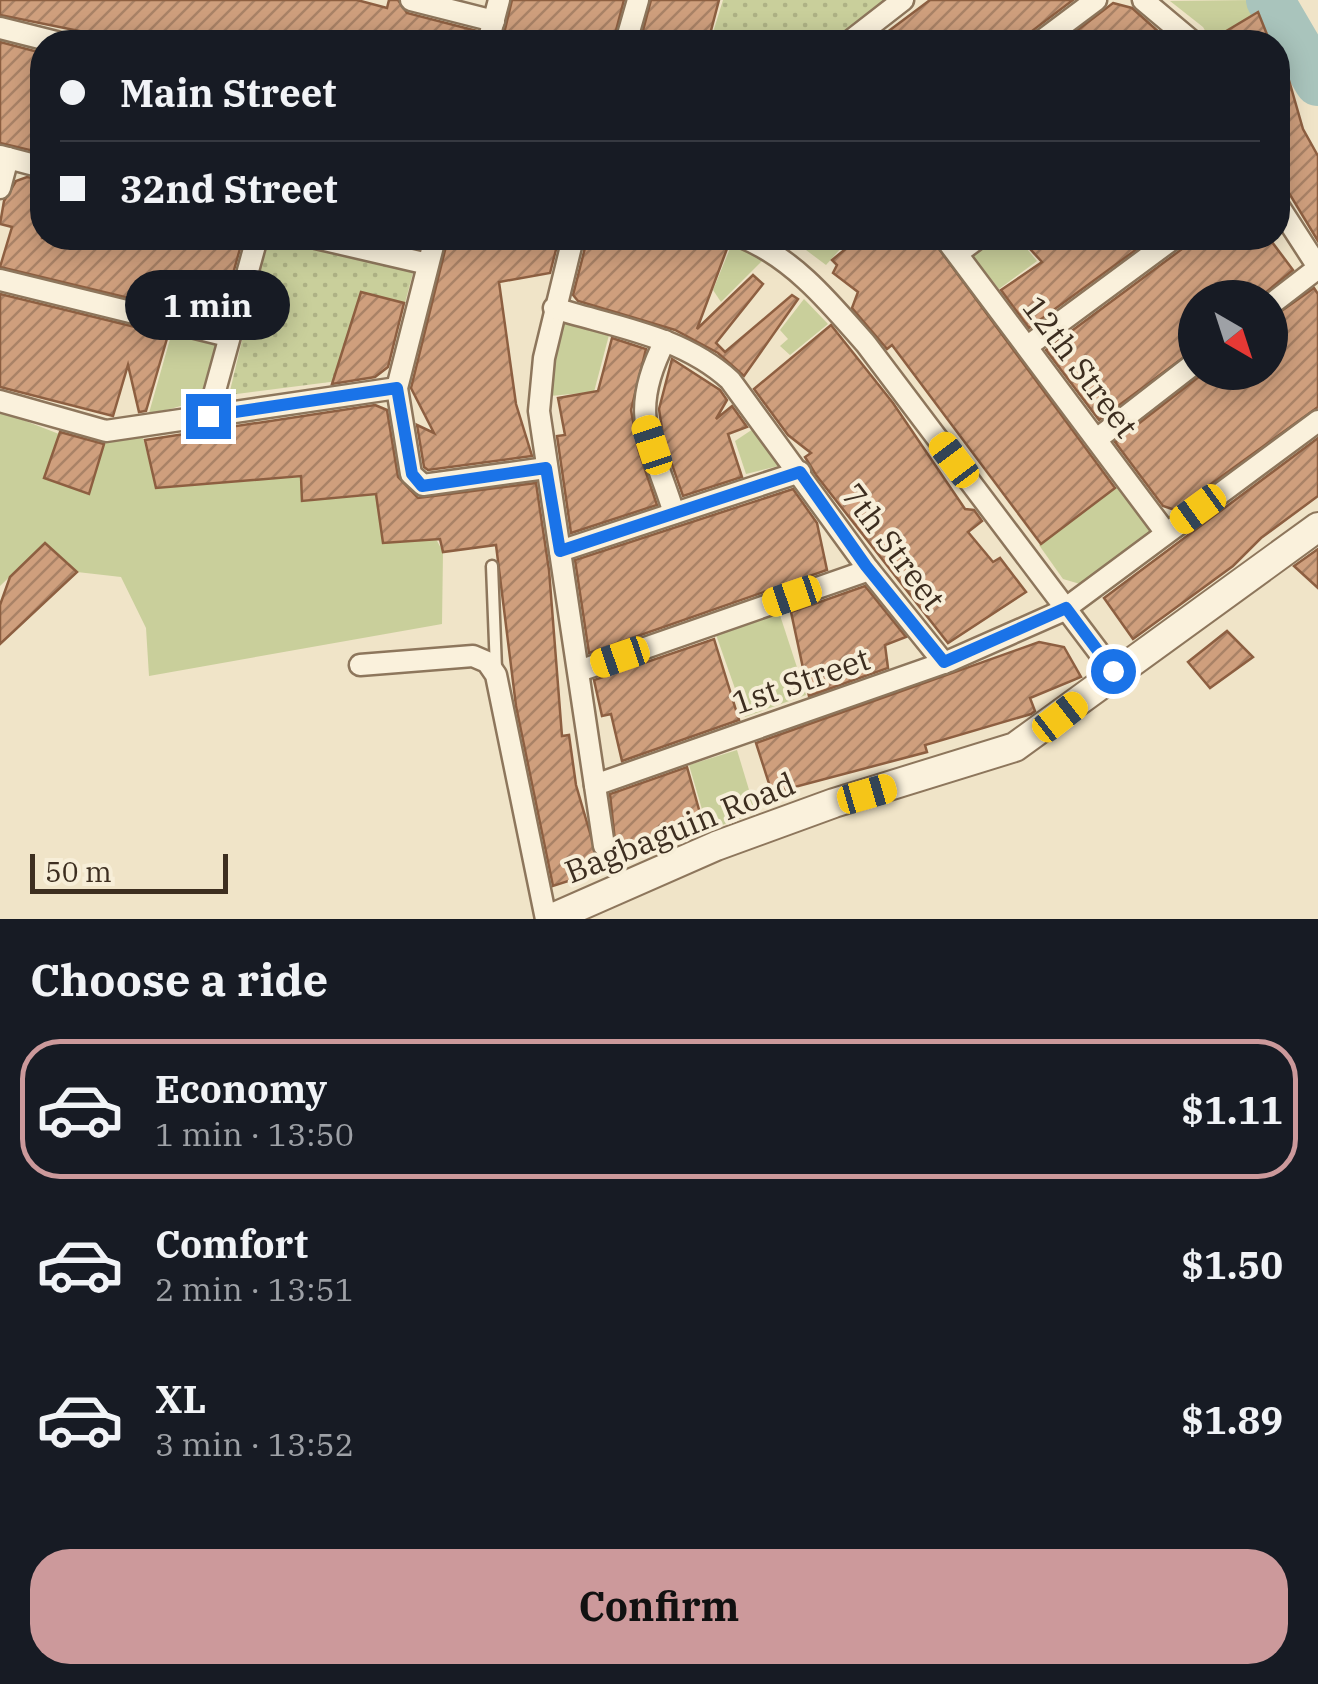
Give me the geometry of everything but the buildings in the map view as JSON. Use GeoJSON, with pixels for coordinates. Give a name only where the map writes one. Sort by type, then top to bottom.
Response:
{"type":"FeatureCollection","features":[{"type":"Feature","properties":{"kind":"street"},"geometry":{"type":"LineString","coordinates":[[411,0],[496,10]]}},
{"type":"Feature","properties":{"kind":"street"},"geometry":{"type":"LineString","coordinates":[[629,30],[638,0]]}},
{"type":"Feature","properties":{"kind":"street"},"geometry":{"type":"LineString","coordinates":[[864,30],[902,0]]}},
{"type":"Feature","properties":{"kind":"street"},"geometry":{"type":"LineString","coordinates":[[1056,30],[1096,0]]}},
{"type":"Feature","properties":{"kind":"street"},"geometry":{"type":"LineString","coordinates":[[1143,0],[1179,30]]}},
{"type":"Feature","properties":{"kind":"street"},"geometry":{"type":"LineString","coordinates":[[0,28],[30,36]]}},
{"type":"Feature","properties":{"kind":"street"},"geometry":{"type":"LineString","coordinates":[[0,188],[4,157],[30,164]]}},
{"type":"Feature","properties":{"kind":"street"},"geometry":{"type":"LineString","coordinates":[[1288,291],[1318,267],[1290,224]]}},
{"type":"Feature","properties":{"kind":"street"},"geometry":{"type":"LineString","coordinates":[[208,416],[253,250]]}},
{"type":"Feature","properties":{"kind":"street"},"geometry":{"type":"LineString","coordinates":[[368,250],[428,264]]}},
{"type":"Feature","properties":{"kind":"street"},"geometry":{"type":"LineString","coordinates":[[432,250],[397,388],[412,474],[422,486],[546,468]]}},
{"type":"Feature","properties":{"kind":"street"},"geometry":{"type":"LineString","coordinates":[[570,250],[554,308],[539,411],[604,846]]}},
{"type":"Feature","properties":{"kind":"street"},"geometry":{"type":"LineString","coordinates":[[770,250],[821,292],[866,344],[1116,675]]}},
{"type":"Feature","properties":{"kind":"street","name":"12th Street"},"geometry":{"type":"LineString","coordinates":[[955,250],[1166,533]]}},
{"type":"Feature","properties":{"kind":"street"},"geometry":{"type":"LineString","coordinates":[[1028,346],[1158,250]]}},
{"type":"Feature","properties":{"kind":"street"},"geometry":{"type":"LineString","coordinates":[[0,280],[228,336]]}},
{"type":"Feature","properties":{"kind":"street","name":"7th Street"},"geometry":{"type":"LineString","coordinates":[[554,308],[665,341],[708,360],[730,380],[869,570],[944,662]]}},
{"type":"Feature","properties":{"kind":"street"},"geometry":{"type":"LineString","coordinates":[[665,341],[646,380],[642,411],[674,513]]}},
{"type":"Feature","properties":{"kind":"street"},"geometry":{"type":"LineString","coordinates":[[1097,438],[1178,376]]}},
{"type":"Feature","properties":{"kind":"street"},"geometry":{"type":"LineString","coordinates":[[0,401],[106,431],[397,388]]}},
{"type":"Feature","properties":{"kind":"street","name":"1st Street"},"geometry":{"type":"LineString","coordinates":[[596,785],[944,662],[1066,608],[1318,421]]}},
{"type":"Feature","properties":{"kind":"street"},"geometry":{"type":"LineString","coordinates":[[560,551],[800,472]]}},
{"type":"Feature","properties":{"kind":"street","name":"Bagbaguin Road"},"geometry":{"type":"LineString","coordinates":[[548,919],[716,846],[834,803],[1015,747],[1318,527]]}},
{"type":"Feature","properties":{"kind":"street"},"geometry":{"type":"LineString","coordinates":[[579,671],[869,570]]}},
{"type":"Feature","properties":{"kind":"street"},"geometry":{"type":"LineString","coordinates":[[360,664],[473,656],[487,662],[496,675],[548,919]]}},
{"type":"Feature","properties":{"kind":"lane"},"geometry":{"type":"LineString","coordinates":[[492,566],[496,675]]}},
{"type":"Feature","properties":{"kind":"green space"},"geometry":{"type":"Polygon","coordinates":[[[723,0],[886,0],[847,30],[714,30],[723,0]]]}},
{"type":"Feature","properties":{"kind":"green space"},"geometry":{"type":"Polygon","coordinates":[[[1256,0],[1263,9],[1229,30],[1205,30],[1170,1],[1256,0]]]}},
{"type":"Feature","properties":{"kind":"green space"},"geometry":{"type":"Polygon","coordinates":[[[264,250],[330,250],[414,269],[388,367],[377,376],[229,395],[264,250]]]}},
{"type":"Feature","properties":{"kind":"green space"},"geometry":{"type":"Polygon","coordinates":[[[729,250],[758,255],[762,261],[721,302],[713,290],[729,250]]]}},
{"type":"Feature","properties":{"kind":"green space"},"geometry":{"type":"Polygon","coordinates":[[[806,250],[839,250],[826,265],[806,250]]]}},
{"type":"Feature","properties":{"kind":"green space"},"geometry":{"type":"Polygon","coordinates":[[[1028,250],[1037,261],[999,289],[970,253],[1028,250]]]}},
{"type":"Feature","properties":{"kind":"green space"},"geometry":{"type":"Polygon","coordinates":[[[804,299],[828,324],[790,355],[780,346],[788,339],[780,330],[804,299]]]}},
{"type":"Feature","properties":{"kind":"green space"},"geometry":{"type":"Polygon","coordinates":[[[560,321],[609,335],[594,392],[550,396],[560,321]]]}},
{"type":"Feature","properties":{"kind":"green space"},"geometry":{"type":"Polygon","coordinates":[[[172,332],[217,343],[209,376],[193,401],[149,413],[172,332]]]}},
{"type":"Feature","properties":{"kind":"green space"},"geometry":{"type":"Polygon","coordinates":[[[0,411],[59,434],[44,478],[88,494],[104,445],[109,440],[142,434],[156,488],[196,483],[187,432],[221,423],[226,483],[301,476],[303,501],[339,498],[372,471],[383,542],[436,539],[443,552],[442,624],[149,676],[146,628],[121,577],[77,572],[45,543],[0,586],[0,411]]]}},
{"type":"Feature","properties":{"kind":"green space"},"geometry":{"type":"Polygon","coordinates":[[[753,429],[778,466],[746,474],[735,441],[753,429]]]}},
{"type":"Feature","properties":{"kind":"green space"},"geometry":{"type":"Polygon","coordinates":[[[1118,485],[1150,532],[1080,584],[1063,579],[1039,545],[1118,485]]]}},
{"type":"Feature","properties":{"kind":"green space"},"geometry":{"type":"Polygon","coordinates":[[[778,609],[806,695],[745,717],[714,629],[778,609]]]}},
{"type":"Feature","properties":{"kind":"green space"},"geometry":{"type":"Polygon","coordinates":[[[737,750],[756,813],[708,830],[689,765],[737,750]]]}},
{"type":"Feature","properties":{"kind":"waterway"},"geometry":{"type":"LineString","coordinates":[[1270,0],[1288,30]]}},
{"type":"Feature","properties":{"kind":"waterway"},"geometry":{"type":"LineString","coordinates":[[1290,34],[1318,82]]}},
{"type":"Feature","properties":{"kind":"route"},"geometry":{"type":"LineString","coordinates":[[208,416],[397,388],[412,474],[422,486],[443,486],[546,468],[560,551],[800,472],[866,566],[944,662],[1066,608],[1113,671]]}}]}
